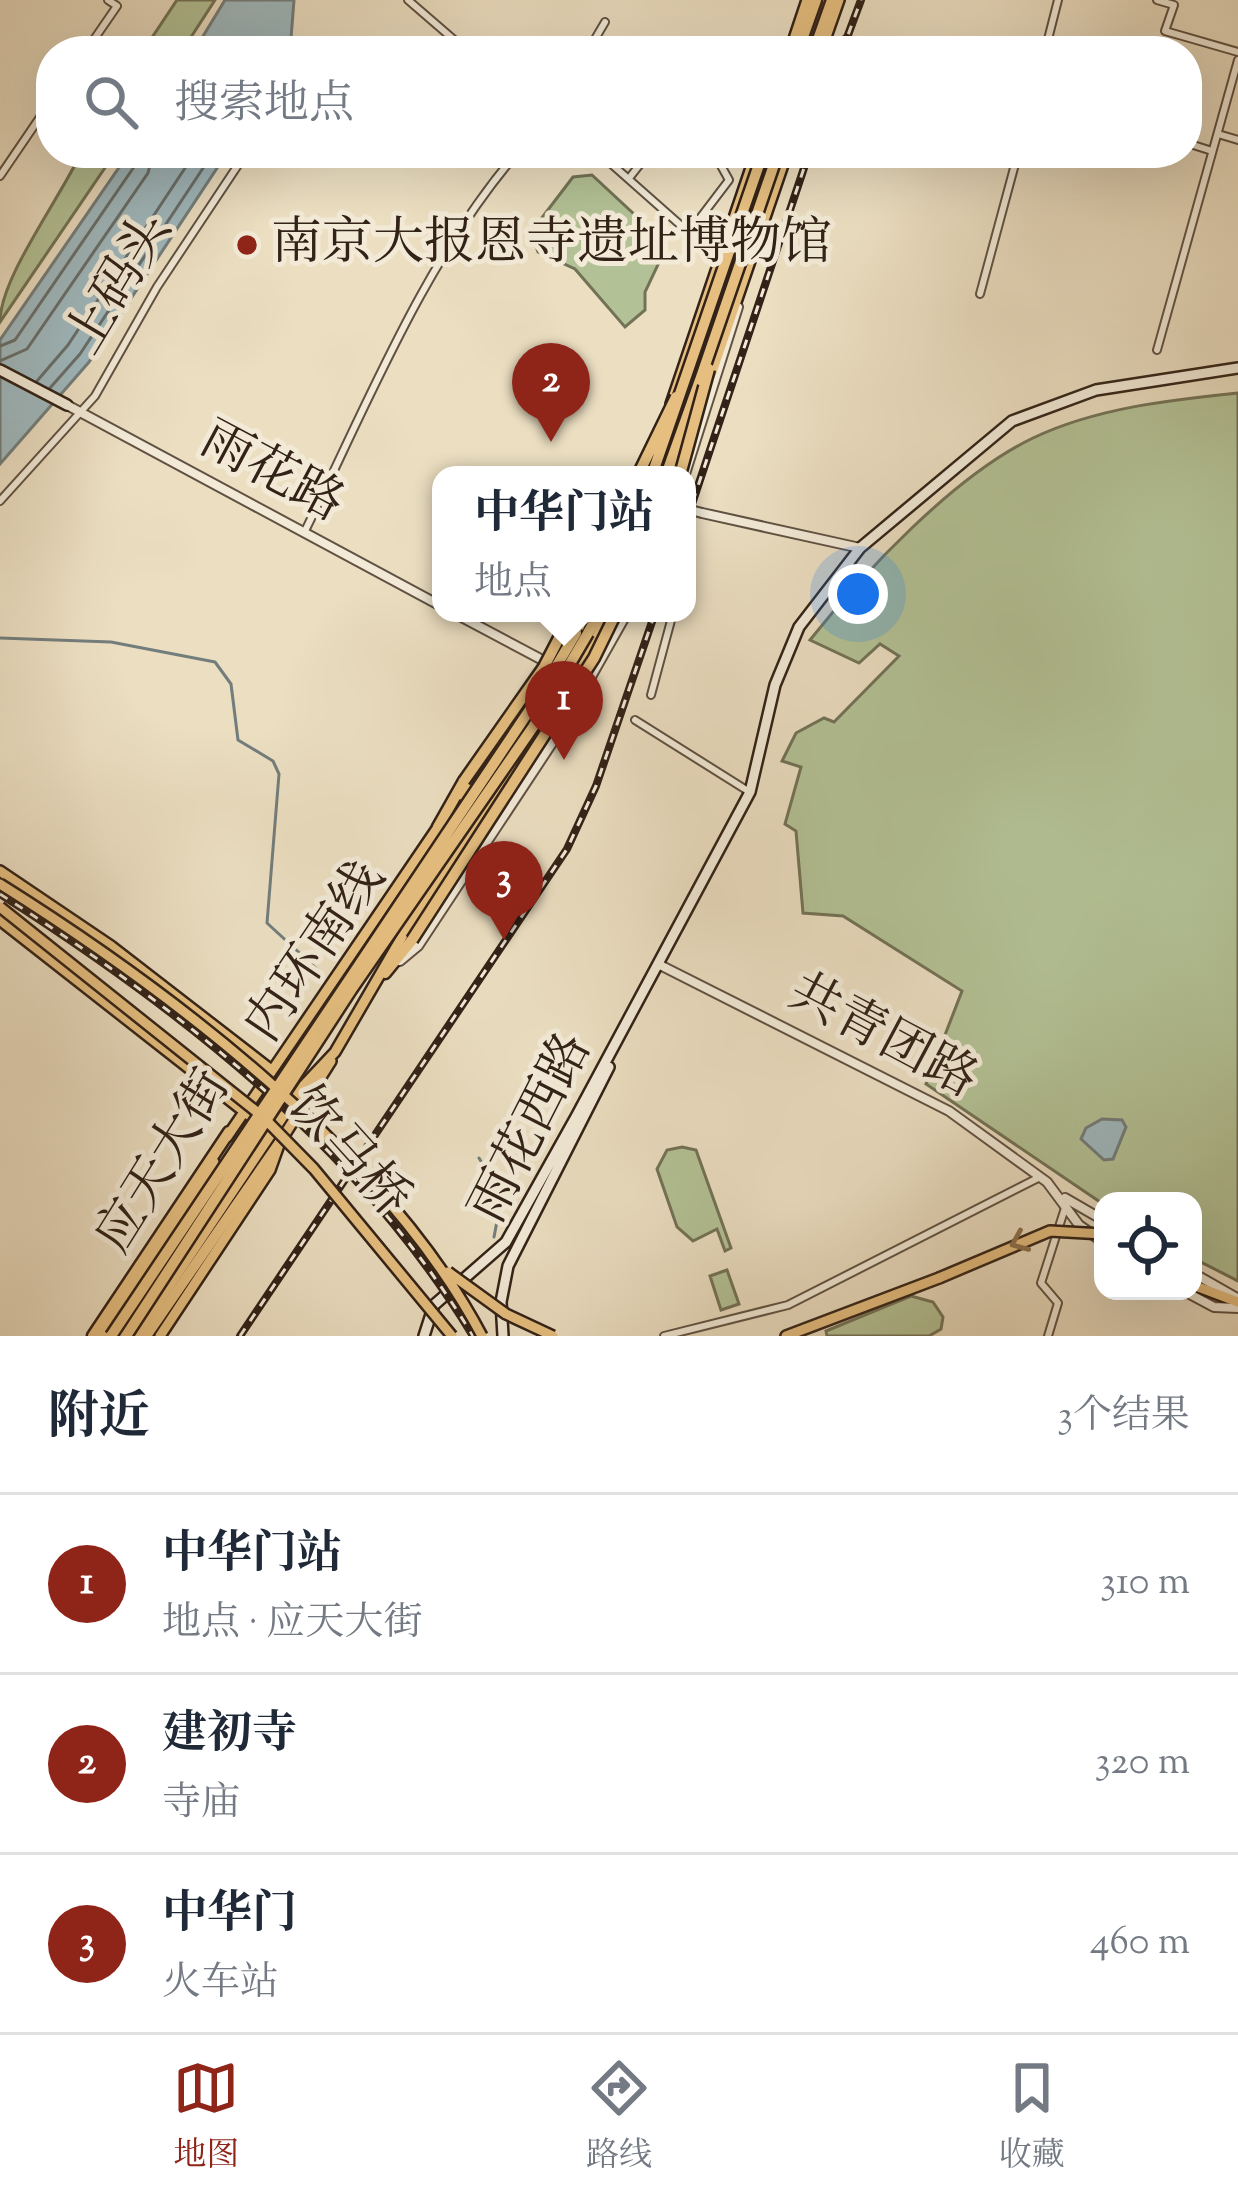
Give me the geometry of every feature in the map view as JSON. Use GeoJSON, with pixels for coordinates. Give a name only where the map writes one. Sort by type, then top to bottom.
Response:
{"type":"FeatureCollection","features":[{"type":"Feature","properties":{"kind":"highway"},"geometry":{"type":"LineString","coordinates":[[799,36],[811,0]]}},
{"type":"Feature","properties":{"kind":"highway"},"geometry":{"type":"LineString","coordinates":[[823,36],[835,0]]}},
{"type":"Feature","properties":{"kind":"highway"},"geometry":{"type":"LineString","coordinates":[[648,466],[685,385],[754,168]]}},
{"type":"Feature","properties":{"kind":"highway"},"geometry":{"type":"LineString","coordinates":[[678,466],[716,330],[773,168]]}},
{"type":"Feature","properties":{"kind":"highway"},"geometry":{"type":"LineString","coordinates":[[438,827],[572,622]]}},
{"type":"Feature","properties":{"kind":"highway","name":"内环南线"},"geometry":{"type":"LineString","coordinates":[[111,1336],[537,699],[574,622]]}},
{"type":"Feature","properties":{"kind":"highway","name":"内环南线"},"geometry":{"type":"LineString","coordinates":[[126,1336],[351,991],[533,727],[594,622]]}},
{"type":"Feature","properties":{"kind":"highway"},"geometry":{"type":"LineString","coordinates":[[385,974],[412,940],[594,658],[608,622]]}},
{"type":"Feature","properties":{"kind":"highway"},"geometry":{"type":"LineString","coordinates":[[98,1336],[229,1132]]}},
{"type":"Feature","properties":{"kind":"highway"},"geometry":{"type":"LineString","coordinates":[[146,1336],[276,1138]]}},
{"type":"Feature","properties":{"kind":"main road"},"geometry":{"type":"LineString","coordinates":[[647,466],[754,168]]}},
{"type":"Feature","properties":{"kind":"main road"},"geometry":{"type":"LineString","coordinates":[[679,466],[782,168]]}},
{"type":"Feature","properties":{"kind":"main road"},"geometry":{"type":"LineString","coordinates":[[720,260],[751,269]]}},
{"type":"Feature","properties":{"kind":"main road","name":"雨花西路"},"geometry":{"type":"LineString","coordinates":[[424,1336],[434,1305],[506,1242],[749,792],[776,685],[799,627],[860,548],[1012,421],[1096,390],[1238,368]]}},
{"type":"Feature","properties":{"kind":"main road"},"geometry":{"type":"LineString","coordinates":[[0,370],[67,405]]}},
{"type":"Feature","properties":{"kind":"main road","name":"应天大街"},"geometry":{"type":"LineString","coordinates":[[98,1336],[202,1186],[243,1108],[551,664],[573,622]]}},
{"type":"Feature","properties":{"kind":"main road","name":"应天大街"},"geometry":{"type":"LineString","coordinates":[[160,1336],[271,1170],[276,1138],[607,622]]}},
{"type":"Feature","properties":{"kind":"main road"},"geometry":{"type":"LineString","coordinates":[[0,872],[111,946],[270,1069]]}},
{"type":"Feature","properties":{"kind":"main road"},"geometry":{"type":"LineString","coordinates":[[0,884],[118,963],[271,1082],[422,1248],[497,1308],[553,1336]]}},
{"type":"Feature","properties":{"kind":"main road","name":"饮马桥"},"geometry":{"type":"LineString","coordinates":[[0,907],[262,1116],[314,1169],[452,1336]]}},
{"type":"Feature","properties":{"kind":"main road"},"geometry":{"type":"LineString","coordinates":[[0,920],[276,1138]]}},
{"type":"Feature","properties":{"kind":"main road","name":"雨花西路"},"geometry":{"type":"LineString","coordinates":[[503,1336],[505,1278],[658,964]]}},
{"type":"Feature","properties":{"kind":"main road","name":"应天大街"},"geometry":{"type":"LineString","coordinates":[[136,1336],[231,1203]]}},
{"type":"Feature","properties":{"kind":"main road"},"geometry":{"type":"LineString","coordinates":[[785,1336],[891,1300],[1050,1231],[1094,1237]]}},
{"type":"Feature","properties":{"kind":"main road","name":"雨花西路"},"geometry":{"type":"LineString","coordinates":[[422,1248],[482,1336]]}},
{"type":"Feature","properties":{"kind":"main road"},"geometry":{"type":"LineString","coordinates":[[487,1259],[502,1262],[505,1278]]}},
{"type":"Feature","properties":{"kind":"main road"},"geometry":{"type":"LineString","coordinates":[[1202,1289],[1238,1303]]}},
{"type":"Feature","properties":{"kind":"street"},"geometry":{"type":"LineString","coordinates":[[97,36],[117,7],[108,0]]}},
{"type":"Feature","properties":{"kind":"street"},"geometry":{"type":"LineString","coordinates":[[407,0],[449,36]]}},
{"type":"Feature","properties":{"kind":"street"},"geometry":{"type":"LineString","coordinates":[[1049,36],[1058,0]]}},
{"type":"Feature","properties":{"kind":"street"},"geometry":{"type":"LineString","coordinates":[[1157,0],[1174,5],[1165,31],[1180,36]]}},
{"type":"Feature","properties":{"kind":"street"},"geometry":{"type":"LineString","coordinates":[[597,36],[605,22]]}},
{"type":"Feature","properties":{"kind":"street"},"geometry":{"type":"LineString","coordinates":[[1157,350],[1238,56],[1202,44]]}},
{"type":"Feature","properties":{"kind":"street"},"geometry":{"type":"LineString","coordinates":[[0,176],[36,122]]}},
{"type":"Feature","properties":{"kind":"street"},"geometry":{"type":"LineString","coordinates":[[1218,134],[1238,140]]}},
{"type":"Feature","properties":{"kind":"street"},"geometry":{"type":"LineString","coordinates":[[1202,148],[1212,151]]}},
{"type":"Feature","properties":{"kind":"street","name":"上码头"},"geometry":{"type":"LineString","coordinates":[[0,501],[81,414],[237,168]]}},
{"type":"Feature","properties":{"kind":"street"},"geometry":{"type":"LineString","coordinates":[[304,532],[407,323],[488,187],[505,168]]}},
{"type":"Feature","properties":{"kind":"street"},"geometry":{"type":"LineString","coordinates":[[618,168],[720,260]]}},
{"type":"Feature","properties":{"kind":"street"},"geometry":{"type":"LineString","coordinates":[[630,177],[637,168]]}},
{"type":"Feature","properties":{"kind":"street"},"geometry":{"type":"LineString","coordinates":[[691,230],[729,180],[722,168]]}},
{"type":"Feature","properties":{"kind":"street"},"geometry":{"type":"LineString","coordinates":[[980,294],[1014,168]]}},
{"type":"Feature","properties":{"kind":"street","name":"雨花路"},"geometry":{"type":"LineString","coordinates":[[67,405],[432,601]]}},
{"type":"Feature","properties":{"kind":"street"},"geometry":{"type":"LineString","coordinates":[[696,511],[860,548]]}},
{"type":"Feature","properties":{"kind":"street"},"geometry":{"type":"LineString","coordinates":[[471,622],[572,680],[594,684]]}},
{"type":"Feature","properties":{"kind":"street","name":"应天大街"},"geometry":{"type":"LineString","coordinates":[[385,974],[418,946],[594,684],[624,622]]}},
{"type":"Feature","properties":{"kind":"street"},"geometry":{"type":"LineString","coordinates":[[651,695],[671,622]]}},
{"type":"Feature","properties":{"kind":"street"},"geometry":{"type":"LineString","coordinates":[[635,720],[749,792]]}},
{"type":"Feature","properties":{"kind":"street","name":"共青团路"},"geometry":{"type":"LineString","coordinates":[[658,964],[932,1102],[1040,1177],[1079,1226],[1094,1234]]}},
{"type":"Feature","properties":{"kind":"street"},"geometry":{"type":"LineString","coordinates":[[664,1336],[788,1305],[1040,1177]]}},
{"type":"Feature","properties":{"kind":"street"},"geometry":{"type":"LineString","coordinates":[[1048,1336],[1058,1303],[1041,1283],[1062,1199]]}},
{"type":"Feature","properties":{"kind":"street","name":"共青团路"},"geometry":{"type":"LineString","coordinates":[[1062,1199],[1094,1215]]}},
{"type":"Feature","properties":{"kind":"street"},"geometry":{"type":"LineString","coordinates":[[1202,1279],[1238,1303]]}},
{"type":"Feature","properties":{"kind":"street"},"geometry":{"type":"LineString","coordinates":[[1201,1300],[1214,1307],[1238,1303]]}},
{"type":"Feature","properties":{"kind":"green space"},"geometry":{"type":"Polygon","coordinates":[[[177,0],[215,0],[192,36],[153,36],[177,0]]]}},
{"type":"Feature","properties":{"kind":"green space"},"geometry":{"type":"Polygon","coordinates":[[[73,168],[105,168],[0,322],[20,262],[73,168]]]}},
{"type":"Feature","properties":{"kind":"green space"},"geometry":{"type":"Polygon","coordinates":[[[592,175],[635,215],[663,254],[645,292],[645,310],[625,327],[575,269],[538,252],[531,232],[573,177],[592,175]]]}},
{"type":"Feature","properties":{"kind":"green space"},"geometry":{"type":"Polygon","coordinates":[[[1238,393],[1238,1281],[1202,1263],[1202,1192],[1094,1192],[1094,1198],[926,1084],[962,991],[843,916],[803,913],[796,831],[785,824],[801,767],[782,761],[796,733],[824,718],[834,722],[899,656],[880,644],[859,663],[810,640],[857,585],[942,501],[1003,455],[1082,419],[1159,402],[1238,393]]]}},
{"type":"Feature","properties":{"kind":"green space"},"geometry":{"type":"Polygon","coordinates":[[[667,1150],[696,1150],[731,1248],[725,1251],[717,1229],[693,1241],[677,1227],[657,1169],[667,1150]]]}},
{"type":"Feature","properties":{"kind":"green space"},"geometry":{"type":"Polygon","coordinates":[[[727,1270],[739,1304],[721,1310],[710,1276],[727,1270]]]}},
{"type":"Feature","properties":{"kind":"green space"},"geometry":{"type":"Polygon","coordinates":[[[911,1296],[933,1302],[943,1317],[941,1329],[929,1336],[827,1336],[826,1331],[911,1296]]]}},
{"type":"Feature","properties":{"kind":"water"},"geometry":{"type":"Polygon","coordinates":[[[225,0],[294,0],[291,36],[203,36],[225,0]]]}},
{"type":"Feature","properties":{"kind":"water"},"geometry":{"type":"Polygon","coordinates":[[[119,168],[217,168],[89,362],[0,464],[0,340],[119,168]]]}},
{"type":"Feature","properties":{"kind":"water"},"geometry":{"type":"Polygon","coordinates":[[[1102,1119],[1122,1120],[1126,1127],[1113,1159],[1104,1160],[1081,1139],[1086,1128],[1102,1119]]]}},
{"type":"Feature","properties":{"kind":"waterway"},"geometry":{"type":"LineString","coordinates":[[0,638],[111,642],[215,662],[231,684],[238,740],[273,761],[279,774],[267,923],[318,970]]}},
{"type":"Feature","properties":{"kind":"waterway"},"geometry":{"type":"LineString","coordinates":[[479,1158],[502,1195],[494,1237]]}},
{"type":"Feature","properties":{"kind":"railway"},"geometry":{"type":"LineString","coordinates":[[848,36],[861,0]]}},
{"type":"Feature","properties":{"kind":"railway"},"geometry":{"type":"LineString","coordinates":[[696,492],[804,168]]}},
{"type":"Feature","properties":{"kind":"railway"},"geometry":{"type":"LineString","coordinates":[[240,1336],[567,849],[596,786],[652,622]]}},
{"type":"Feature","properties":{"kind":"railway"},"geometry":{"type":"LineString","coordinates":[[0,894],[135,986],[262,1088],[377,1204],[428,1268],[473,1336]]}},
{"type":"Feature","properties":{"kind":"place","name":"南京大报恩寺遗址博物馆"},"geometry":{"type":"Point","coordinates":[247,245]}},
{"type":"Feature","properties":{"kind":"place","name":"建初寺"},"geometry":{"type":"Point","coordinates":[551,442]}},
{"type":"Feature","properties":{"kind":"place","name":"中华门站"},"geometry":{"type":"Point","coordinates":[564,760]}},
{"type":"Feature","properties":{"kind":"place","name":"中华门"},"geometry":{"type":"Point","coordinates":[504,940]}}]}
